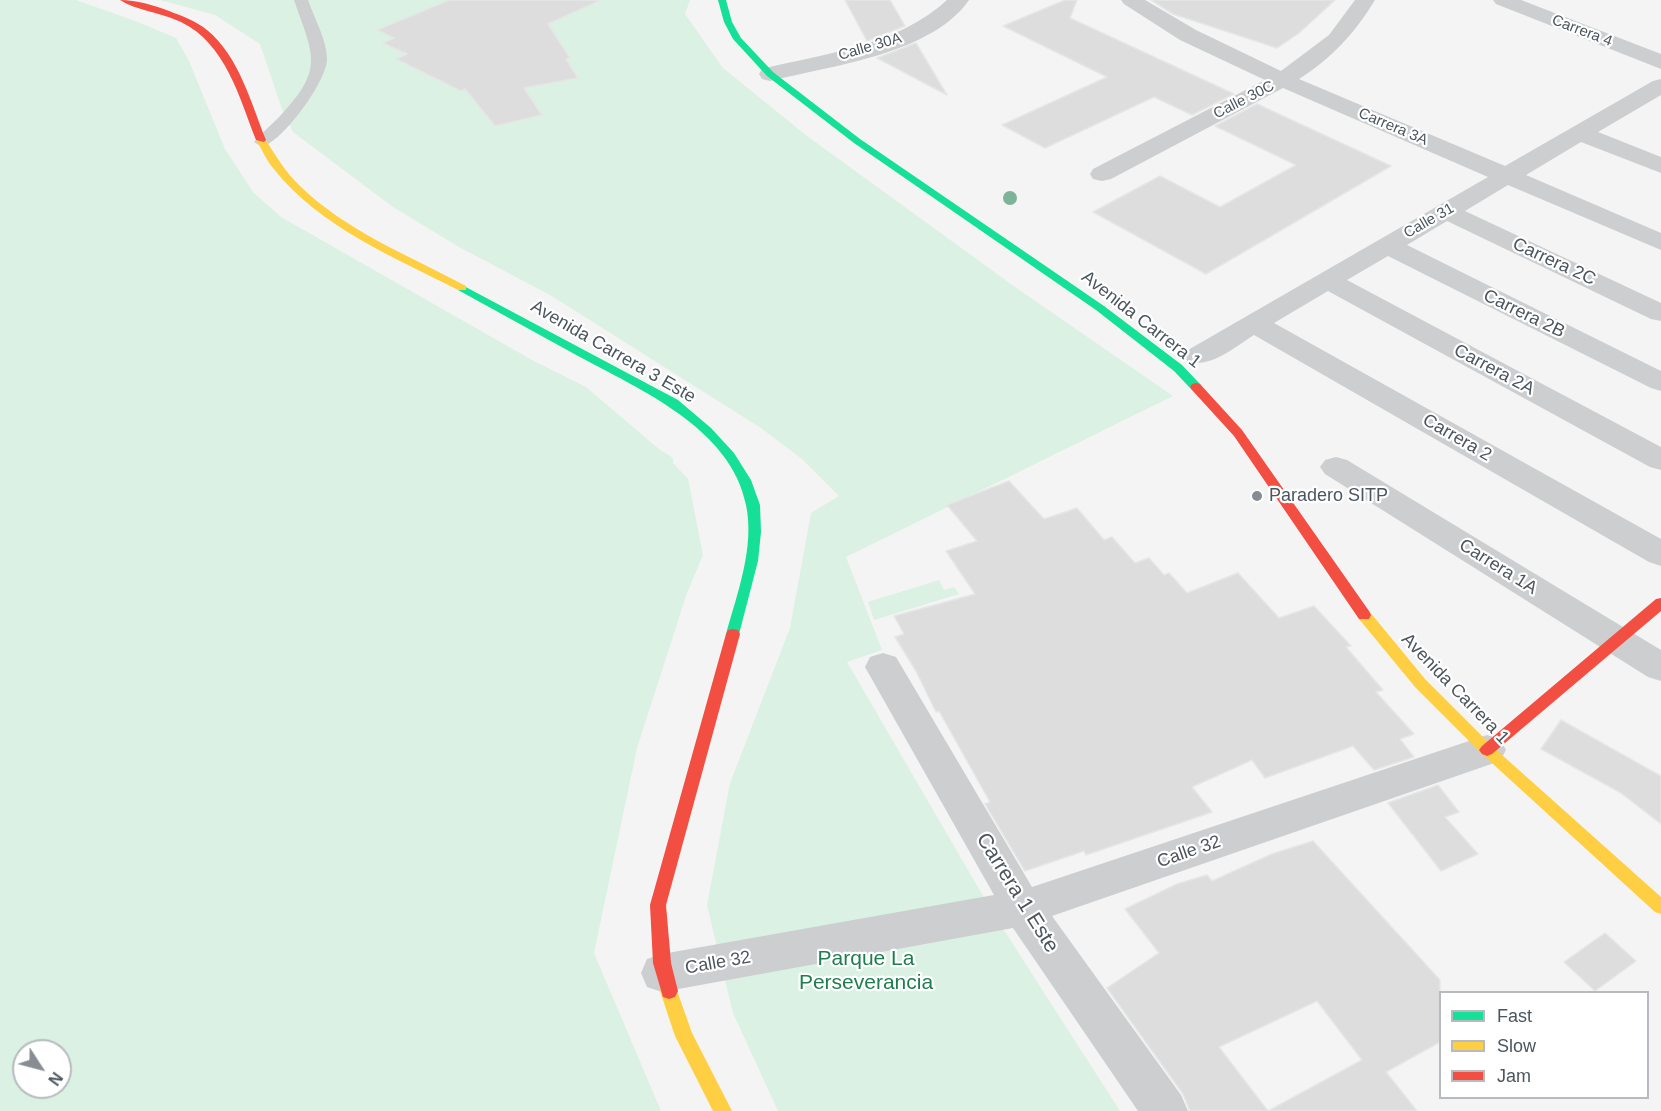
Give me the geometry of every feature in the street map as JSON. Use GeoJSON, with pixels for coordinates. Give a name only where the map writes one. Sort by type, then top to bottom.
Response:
{"type":"FeatureCollection","features":[{"type":"Feature","properties":{"kind":"main road","name":"Avenida Carrera 3 Este"},"geometry":{"type":"LineString","coordinates":[[124,0],[175,15],[200,28],[216,41],[230,65],[262,142],[273,162],[308,197],[357,231],[674,403],[710,430],[733,458],[748,483],[755,513],[752,551],[743,599],[658,905],[658,936],[662,972],[675,1016],[695,1062],[723,1111]]}},
{"type":"Feature","properties":{"kind":"main road","name":"Avenida Carrera 1"},"geometry":{"type":"LineString","coordinates":[[722,0],[728,21],[737,39],[770,74],[857,141],[1100,308],[1178,368],[1238,433],[1344,588],[1420,683],[1487,750],[1661,907]]}},
{"type":"Feature","properties":{"kind":"main road","name":"Calle 32"},"geometry":{"type":"LineString","coordinates":[[1487,750],[1661,603]]}},
{"type":"Feature","properties":{"kind":"street","name":"Calle 30A"},"geometry":{"type":"LineString","coordinates":[[770,74],[882,46],[916,34],[932,24],[959,0]]}},
{"type":"Feature","properties":{"kind":"street","name":"Carrera 3A"},"geometry":{"type":"LineString","coordinates":[[1131,0],[1188,35],[1283,80],[1661,242]]}},
{"type":"Feature","properties":{"kind":"street","name":"Calle 30C"},"geometry":{"type":"LineString","coordinates":[[1102,174],[1283,80],[1339,37],[1354,19],[1365,0]]}},
{"type":"Feature","properties":{"kind":"street","name":"Carrera 4"},"geometry":{"type":"LineString","coordinates":[[1503,0],[1661,62]]}},
{"type":"Feature","properties":{"kind":"street","name":"Calle 31"},"geometry":{"type":"LineString","coordinates":[[1198,356],[1661,86]]}},
{"type":"Feature","properties":{"kind":"street"},"geometry":{"type":"LineString","coordinates":[[1635,101],[1661,112]]}},
{"type":"Feature","properties":{"kind":"street"},"geometry":{"type":"LineString","coordinates":[[1579,134],[1661,166]]}},
{"type":"Feature","properties":{"kind":"street","name":"Carrera 2C"},"geometry":{"type":"LineString","coordinates":[[1446,211],[1661,313]]}},
{"type":"Feature","properties":{"kind":"street","name":"Carrera 2B"},"geometry":{"type":"LineString","coordinates":[[1386,246],[1661,382]]}},
{"type":"Feature","properties":{"kind":"street","name":"Carrera 2A"},"geometry":{"type":"LineString","coordinates":[[1327,280],[1661,460]]}},
{"type":"Feature","properties":{"kind":"street","name":"Carrera 2"},"geometry":{"type":"LineString","coordinates":[[1253,323],[1661,554]]}},
{"type":"Feature","properties":{"kind":"street","name":"Carrera 1A"},"geometry":{"type":"LineString","coordinates":[[1336,467],[1661,667]]}},
{"type":"Feature","properties":{"kind":"street","name":"Carrera 1 Este"},"geometry":{"type":"LineString","coordinates":[[883,667],[1023,908],[1165,1111]]}},
{"type":"Feature","properties":{"kind":"street","name":"Calle 32"},"geometry":{"type":"LineString","coordinates":[[662,972],[1023,908],[1487,750]]}},
{"type":"Feature","properties":{"kind":"lane"},"geometry":{"type":"LineString","coordinates":[[262,142],[291,116],[314,81],[321,60],[301,0]]}},
{"type":"Feature","properties":{"kind":"green space"},"geometry":{"type":"Polygon","coordinates":[[[0,0],[76,0],[176,38],[189,61],[225,149],[253,192],[281,217],[532,360],[586,387],[659,449],[673,458],[673,463],[688,479],[703,555],[687,593],[637,748],[594,953],[661,1111],[0,1111],[0,0]]]}},
{"type":"Feature","properties":{"kind":"green space","name":"Parque La Perseverancia"},"geometry":{"type":"Polygon","coordinates":[[[160,0],[690,0],[685,14],[723,68],[807,136],[1015,287],[1173,396],[846,557],[882,650],[847,662],[993,913],[1120,1111],[778,1111],[733,1013],[707,905],[730,783],[790,628],[811,513],[839,496],[802,459],[761,428],[550,295],[459,247],[393,207],[293,132],[282,109],[260,44],[215,15],[160,0]]]}},
{"type":"Feature","properties":{"kind":"green space"},"geometry":{"type":"Polygon","coordinates":[[[939,580],[944,590],[954,587],[959,594],[874,620],[868,602],[939,580]]]}},
{"type":"Feature","properties":{"kind":"building"},"geometry":{"type":"Polygon","coordinates":[[[449,0],[601,0],[548,24],[570,58],[566,59],[578,78],[524,88],[542,115],[495,126],[465,89],[461,91],[396,59],[407,54],[383,43],[394,38],[377,30],[449,0]]]}},
{"type":"Feature","properties":{"kind":"building"},"geometry":{"type":"Polygon","coordinates":[[[845,0],[890,0],[905,26],[867,41],[845,0]]]}},
{"type":"Feature","properties":{"kind":"building"},"geometry":{"type":"Polygon","coordinates":[[[1065,0],[1077,0],[1070,18],[1234,94],[1192,115],[1154,97],[1045,148],[1002,125],[1107,77],[1003,26],[1065,0]]]}},
{"type":"Feature","properties":{"kind":"building"},"geometry":{"type":"Polygon","coordinates":[[[1151,0],[1335,0],[1299,33],[1277,48],[1173,14],[1151,0]]]}},
{"type":"Feature","properties":{"kind":"building"},"geometry":{"type":"Polygon","coordinates":[[[916,43],[947,95],[877,58],[916,43]]]}},
{"type":"Feature","properties":{"kind":"building"},"geometry":{"type":"Polygon","coordinates":[[[1257,104],[1391,166],[1206,274],[1093,212],[1160,176],[1220,207],[1296,165],[1215,126],[1257,104]]]}},
{"type":"Feature","properties":{"kind":"building"},"geometry":{"type":"Polygon","coordinates":[[[1009,481],[1044,519],[1077,508],[1104,540],[1112,537],[1135,563],[1149,558],[1164,575],[1169,573],[1187,593],[1238,573],[1279,618],[1314,606],[1351,646],[1346,647],[1383,690],[1376,692],[1414,734],[1400,739],[1414,757],[1374,770],[1353,746],[1265,778],[1252,760],[1192,787],[1212,812],[1086,855],[1084,851],[1025,871],[985,804],[990,802],[939,711],[936,712],[916,671],[895,637],[904,634],[894,616],[975,594],[946,551],[977,541],[947,505],[1009,481]]]}},
{"type":"Feature","properties":{"kind":"building"},"geometry":{"type":"Polygon","coordinates":[[[1561,720],[1661,776],[1661,824],[1621,793],[1541,749],[1561,720]]]}},
{"type":"Feature","properties":{"kind":"building"},"geometry":{"type":"Polygon","coordinates":[[[1438,785],[1459,812],[1445,817],[1478,854],[1441,871],[1388,803],[1438,785]]]}},
{"type":"Feature","properties":{"kind":"building"},"geometry":{"type":"Polygon","coordinates":[[[1313,841],[1440,980],[1439,1043],[1386,1072],[1417,1111],[1268,1111],[1190,1111],[1183,1094],[1107,988],[1159,953],[1125,909],[1177,884],[1207,875],[1212,881],[1272,854],[1313,841]],[[1317,1001],[1219,1047],[1268,1111],[1362,1060],[1317,1001]]]}},
{"type":"Feature","properties":{"kind":"building"},"geometry":{"type":"Polygon","coordinates":[[[1605,933],[1636,961],[1595,991],[1564,962],[1605,933]]]}},
{"type":"Feature","properties":{"kind":"traffic: fast"},"geometry":{"type":"LineString","coordinates":[[722,0],[728,22],[737,39],[770,74],[857,141],[1100,308],[1178,368],[1196,387]]}},
{"type":"Feature","properties":{"kind":"traffic: fast"},"geometry":{"type":"LineString","coordinates":[[462,288],[674,403],[707,430],[730,456],[745,480],[753,505],[755,532],[744,595],[733,634]]}},
{"type":"Feature","properties":{"kind":"traffic: slow"},"geometry":{"type":"LineString","coordinates":[[261,140],[276,166],[321,209],[349,228],[462,288]]}},
{"type":"Feature","properties":{"kind":"traffic: slow"},"geometry":{"type":"LineString","coordinates":[[1364,615],[1420,683],[1487,750],[1661,907]]}},
{"type":"Feature","properties":{"kind":"traffic: slow"},"geometry":{"type":"LineString","coordinates":[[669,991],[684,1036],[723,1111]]}},
{"type":"Feature","properties":{"kind":"traffic: jam"},"geometry":{"type":"LineString","coordinates":[[124,0],[184,20],[203,32],[217,46],[238,83],[261,140]]}},
{"type":"Feature","properties":{"kind":"traffic: jam"},"geometry":{"type":"LineString","coordinates":[[1196,387],[1238,433],[1364,615]]}},
{"type":"Feature","properties":{"kind":"traffic: jam"},"geometry":{"type":"LineString","coordinates":[[1487,750],[1661,603]]}},
{"type":"Feature","properties":{"kind":"traffic: jam"},"geometry":{"type":"LineString","coordinates":[[669,991],[662,963],[658,905],[733,634]]}},
{"type":"Feature","properties":{"kind":"place","name":"Paradero SITP"},"geometry":{"type":"Point","coordinates":[1257,496]}}]}
